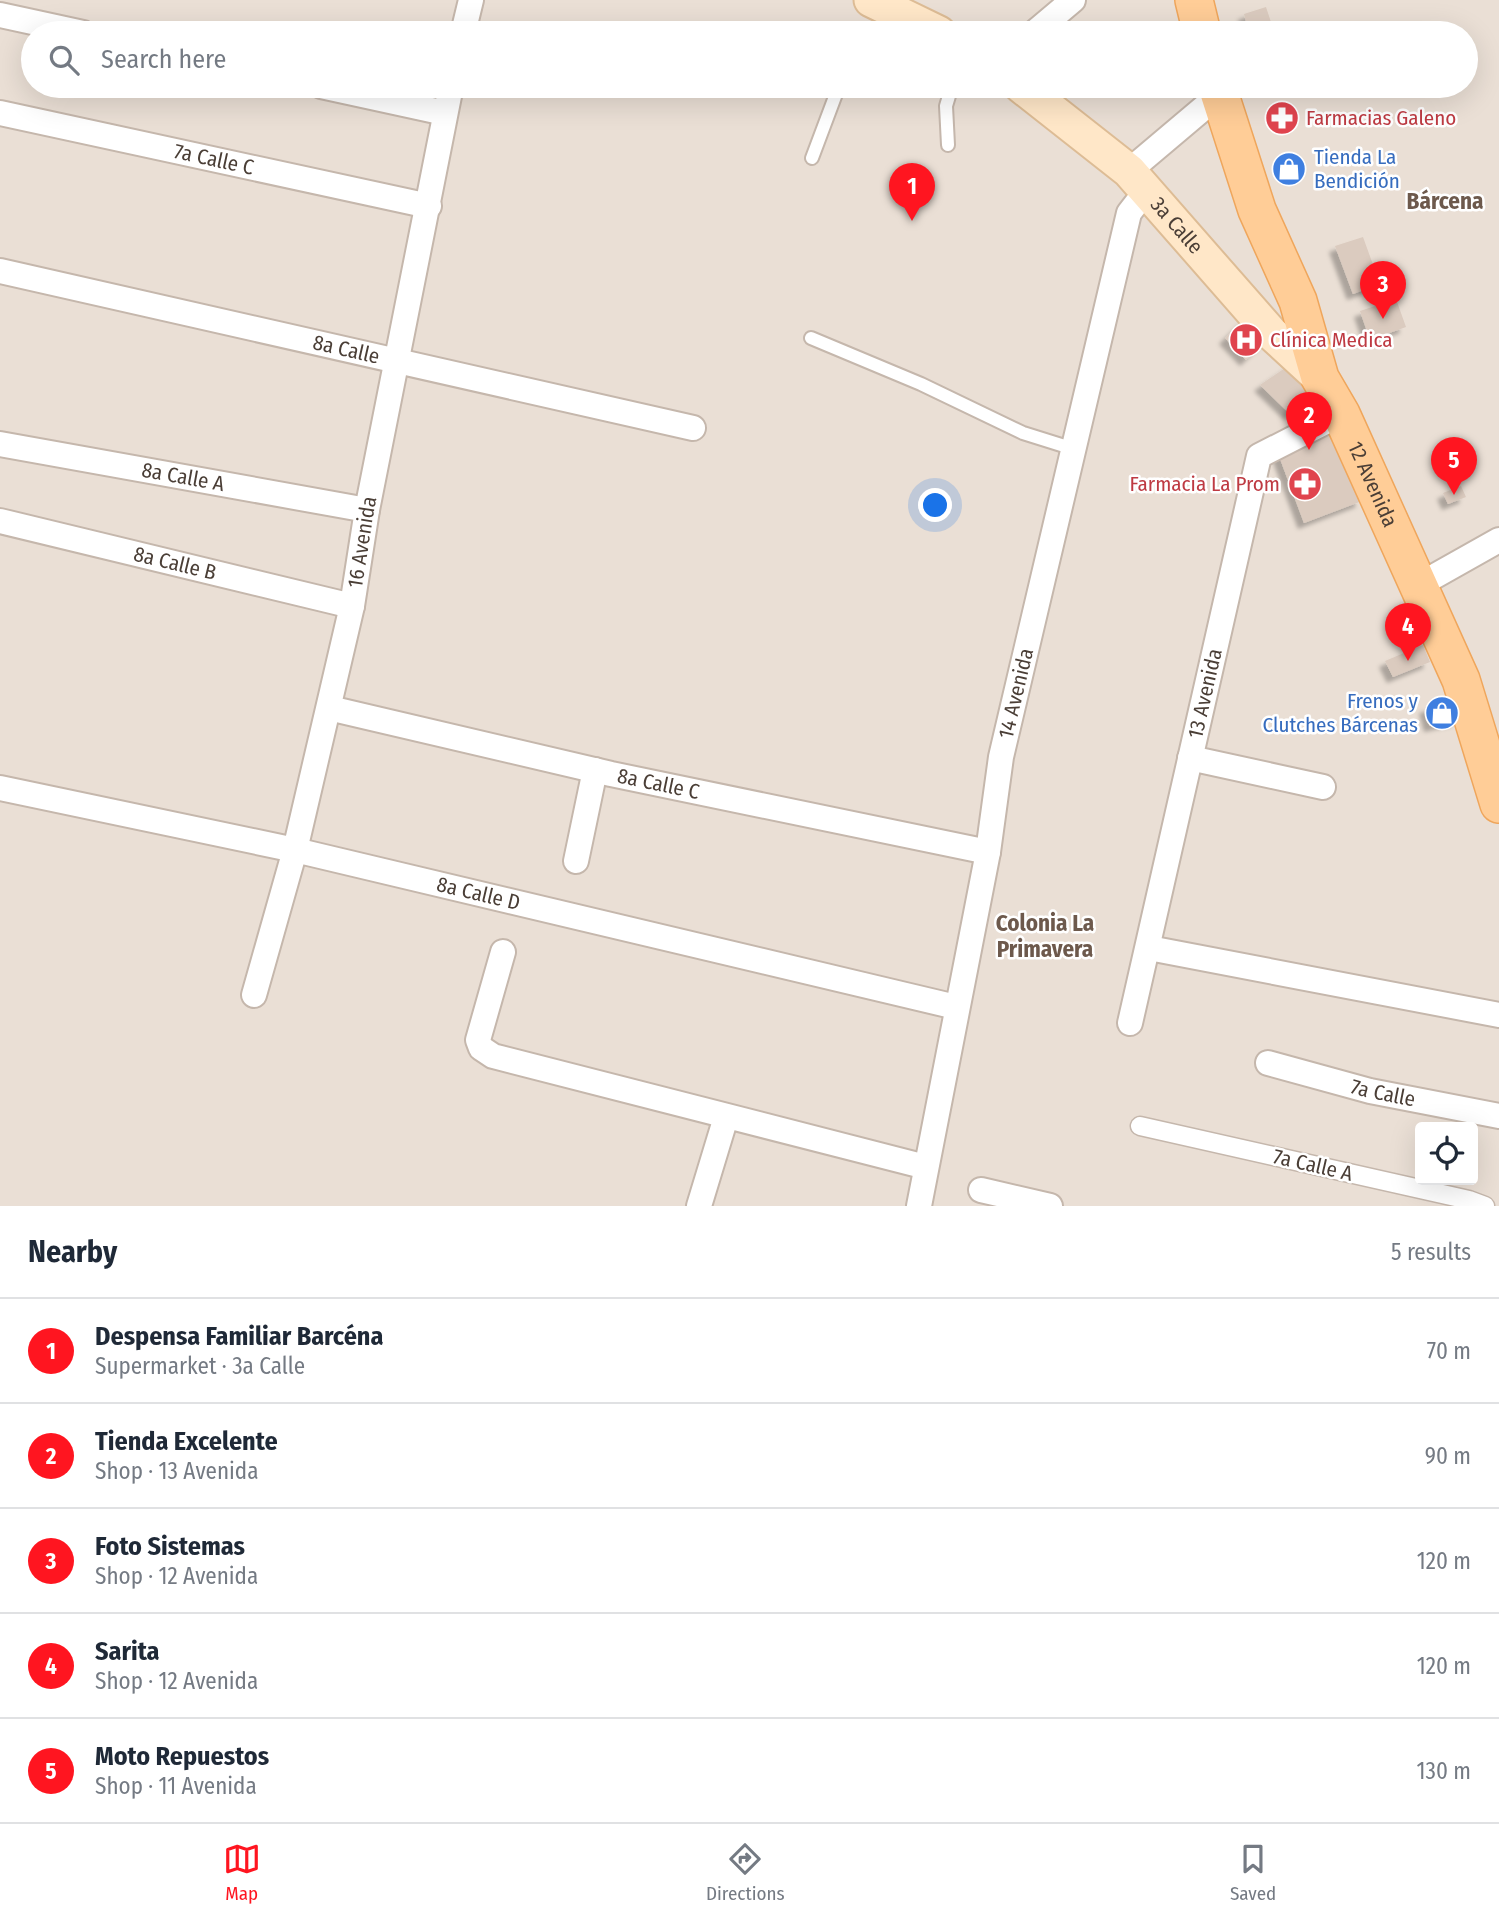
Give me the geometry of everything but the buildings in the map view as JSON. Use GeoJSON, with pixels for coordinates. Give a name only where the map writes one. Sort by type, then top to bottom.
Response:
{"type":"FeatureCollection","features":[{"type":"Feature","properties":{"kind":"main road"},"geometry":{"type":"LineString","coordinates":[[871,0],[914,21]]}},
{"type":"Feature","properties":{"kind":"main road"},"geometry":{"type":"LineString","coordinates":[[1194,0],[1199,21]]}},
{"type":"Feature","properties":{"kind":"main road","name":"3a Calle"},"geometry":{"type":"LineString","coordinates":[[1036,98],[1138,181],[1271,333],[1320,378]]}},
{"type":"Feature","properties":{"kind":"main road","name":"12 Avenida"},"geometry":{"type":"LineString","coordinates":[[1221,98],[1257,210],[1298,301],[1320,378],[1341,414],[1461,680],[1499,804]]}},
{"type":"Feature","properties":{"kind":"street"},"geometry":{"type":"LineString","coordinates":[[466,21],[471,0]]}},
{"type":"Feature","properties":{"kind":"street"},"geometry":{"type":"LineString","coordinates":[[1048,21],[1073,0]]}},
{"type":"Feature","properties":{"kind":"street"},"geometry":{"type":"LineString","coordinates":[[0,15],[28,21]]}},
{"type":"Feature","properties":{"kind":"street"},"geometry":{"type":"LineString","coordinates":[[376,98],[445,113]]}},
{"type":"Feature","properties":{"kind":"street","name":"16 Avenida"},"geometry":{"type":"LineString","coordinates":[[254,995],[295,850],[352,606],[367,510],[448,98]]}},
{"type":"Feature","properties":{"kind":"street","name":"14 Avenida"},"geometry":{"type":"LineString","coordinates":[[919,1206],[988,852],[1001,757],[1129,213],[1138,181],[1211,98]]}},
{"type":"Feature","properties":{"kind":"street","name":"7a Calle C"},"geometry":{"type":"LineString","coordinates":[[0,113],[429,206]]}},
{"type":"Feature","properties":{"kind":"street","name":"8a Calle"},"geometry":{"type":"LineString","coordinates":[[0,271],[397,363],[694,428]]}},
{"type":"Feature","properties":{"kind":"street","name":"13 Avenida"},"geometry":{"type":"LineString","coordinates":[[1130,1023],[1258,456],[1341,414]]}},
{"type":"Feature","properties":{"kind":"street","name":"8a Calle A"},"geometry":{"type":"LineString","coordinates":[[0,444],[367,510]]}},
{"type":"Feature","properties":{"kind":"street","name":"8a Calle B"},"geometry":{"type":"LineString","coordinates":[[0,521],[352,606]]}},
{"type":"Feature","properties":{"kind":"street"},"geometry":{"type":"LineString","coordinates":[[1419,585],[1499,540]]}},
{"type":"Feature","properties":{"kind":"street","name":"8a Calle C"},"geometry":{"type":"LineString","coordinates":[[329,708],[594,770],[988,852]]}},
{"type":"Feature","properties":{"kind":"street"},"geometry":{"type":"LineString","coordinates":[[1190,758],[1323,786]]}},
{"type":"Feature","properties":{"kind":"street"},"geometry":{"type":"LineString","coordinates":[[576,861],[594,770]]}},
{"type":"Feature","properties":{"kind":"street","name":"8a Calle D"},"geometry":{"type":"LineString","coordinates":[[0,788],[295,850],[956,1007]]}},
{"type":"Feature","properties":{"kind":"street"},"geometry":{"type":"LineString","coordinates":[[1149,948],[1499,1015]]}},
{"type":"Feature","properties":{"kind":"street"},"geometry":{"type":"LineString","coordinates":[[503,953],[478,1040],[481,1048],[493,1056],[926,1167]]}},
{"type":"Feature","properties":{"kind":"street","name":"7a Calle"},"geometry":{"type":"LineString","coordinates":[[1268,1063],[1370,1091],[1499,1116]]}},
{"type":"Feature","properties":{"kind":"street"},"geometry":{"type":"LineString","coordinates":[[699,1206],[726,1117]]}},
{"type":"Feature","properties":{"kind":"street","name":"7a Calle A"},"geometry":{"type":"LineString","coordinates":[[1140,1126],[1469,1199],[1485,1206]]}},
{"type":"Feature","properties":{"kind":"street"},"geometry":{"type":"LineString","coordinates":[[981,1190],[1050,1206]]}},
{"type":"Feature","properties":{"kind":"lane"},"geometry":{"type":"LineString","coordinates":[[812,158],[834,98]]}},
{"type":"Feature","properties":{"kind":"lane"},"geometry":{"type":"LineString","coordinates":[[948,98],[946,106],[948,145]]}},
{"type":"Feature","properties":{"kind":"lane"},"geometry":{"type":"LineString","coordinates":[[811,338],[921,384],[1023,433],[1074,449]]}},
{"type":"Feature","properties":{"kind":"shaded area"},"geometry":{"type":"Polygon","coordinates":[[[0,0],[1499,0],[1499,1206],[0,1206],[0,0]]]}},
{"type":"Feature","properties":{"kind":"place","name":"Farmacias Galeno"},"geometry":{"type":"Point","coordinates":[1282,118]}},
{"type":"Feature","properties":{"kind":"place","name":"Tienda La Bendición"},"geometry":{"type":"Point","coordinates":[1289,169]}},
{"type":"Feature","properties":{"kind":"place","name":"Despensa Familiar Barcéna"},"geometry":{"type":"Point","coordinates":[912,221]}},
{"type":"Feature","properties":{"kind":"place","name":"Foto Sistemas"},"geometry":{"type":"Point","coordinates":[1383,319]}},
{"type":"Feature","properties":{"kind":"place","name":"Clínica Medica"},"geometry":{"type":"Point","coordinates":[1246,340]}},
{"type":"Feature","properties":{"kind":"place","name":"Tienda Excelente"},"geometry":{"type":"Point","coordinates":[1309,450]}},
{"type":"Feature","properties":{"kind":"place","name":"Farmacia La Prom"},"geometry":{"type":"Point","coordinates":[1305,484]}},
{"type":"Feature","properties":{"kind":"place","name":"Moto Repuestos"},"geometry":{"type":"Point","coordinates":[1454,495]}},
{"type":"Feature","properties":{"kind":"place","name":"Sarita"},"geometry":{"type":"Point","coordinates":[1408,661]}},
{"type":"Feature","properties":{"kind":"place","name":"Frenos y Clutches Bárcenas"},"geometry":{"type":"Point","coordinates":[1442,713]}},
{"type":"Feature","properties":{"kind":"district","name":"Bárcena"},"geometry":{"type":"Point","coordinates":[1445,201]}},
{"type":"Feature","properties":{"kind":"district","name":"Colonia La Primavera"},"geometry":{"type":"Point","coordinates":[1045,936]}}]}
